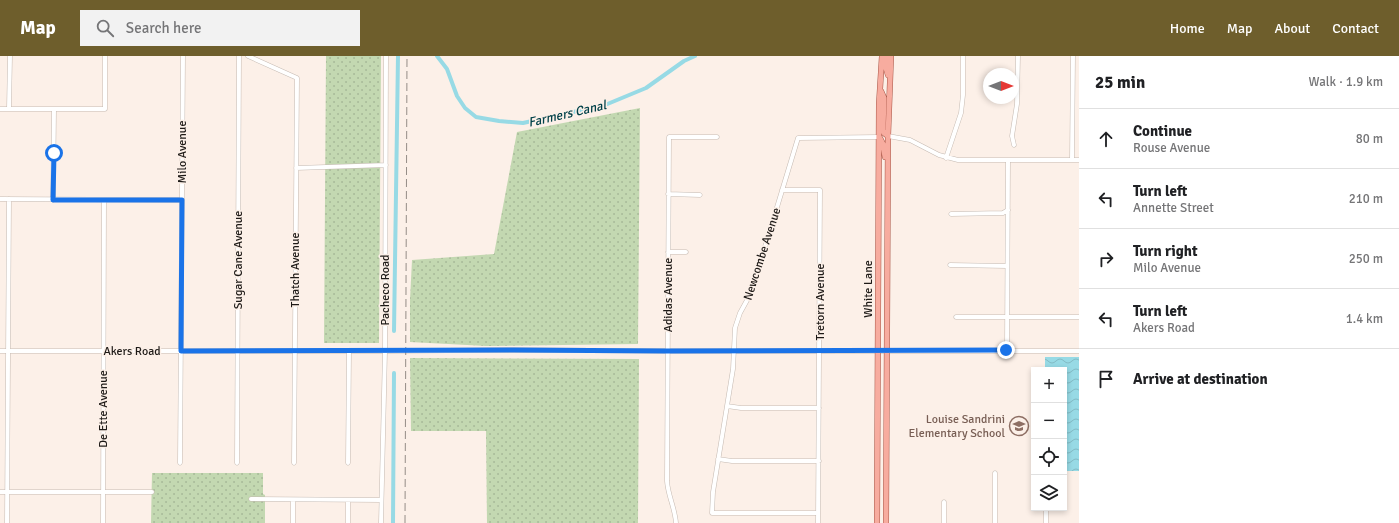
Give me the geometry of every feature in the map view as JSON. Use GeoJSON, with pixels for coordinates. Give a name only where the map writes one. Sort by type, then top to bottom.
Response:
{"type":"FeatureCollection","features":[{"type":"Feature","properties":{"kind":"main road","name":"White Lane"},"geometry":{"type":"LineString","coordinates":[[877,523],[879,137],[882,56]]}},
{"type":"Feature","properties":{"kind":"main road"},"geometry":{"type":"LineString","coordinates":[[887,56],[886,68],[889,80]]}},
{"type":"Feature","properties":{"kind":"main road","name":"White Lane"},"geometry":{"type":"LineString","coordinates":[[886,523],[888,136],[891,56]]}},
{"type":"Feature","properties":{"kind":"main road"},"geometry":{"type":"LineString","coordinates":[[880,88],[884,98],[883,130],[888,136]]}},
{"type":"Feature","properties":{"kind":"main road"},"geometry":{"type":"LineString","coordinates":[[879,137],[883,144],[888,173]]}},
{"type":"Feature","properties":{"kind":"street"},"geometry":{"type":"LineString","coordinates":[[9,109],[10,56]]}},
{"type":"Feature","properties":{"kind":"street"},"geometry":{"type":"LineString","coordinates":[[0,109],[105,109],[105,56]]}},
{"type":"Feature","properties":{"kind":"street","name":"Milo Avenue"},"geometry":{"type":"LineString","coordinates":[[180,463],[183,56]]}},
{"type":"Feature","properties":{"kind":"street","name":"Sugar Cane Avenue"},"geometry":{"type":"LineString","coordinates":[[237,463],[239,56]]}},
{"type":"Feature","properties":{"kind":"street","name":"Thatch Avenue"},"geometry":{"type":"LineString","coordinates":[[248,56],[297,78],[294,463]]}},
{"type":"Feature","properties":{"kind":"street","name":"Pacheco Road"},"geometry":{"type":"LineString","coordinates":[[381,523],[385,351],[386,56]]}},
{"type":"Feature","properties":{"kind":"street"},"geometry":{"type":"LineString","coordinates":[[946,158],[961,113],[963,95],[963,56]]}},
{"type":"Feature","properties":{"kind":"street"},"geometry":{"type":"LineString","coordinates":[[1014,145],[1012,136],[1017,104],[1018,56]]}},
{"type":"Feature","properties":{"kind":"street"},"geometry":{"type":"LineString","coordinates":[[1072,160],[1073,56]]}},
{"type":"Feature","properties":{"kind":"street"},"geometry":{"type":"LineString","coordinates":[[53,200],[54,109]]}},
{"type":"Feature","properties":{"kind":"street"},"geometry":{"type":"LineString","coordinates":[[888,136],[910,140],[946,158],[958,160],[1079,160]]}},
{"type":"Feature","properties":{"kind":"street","name":"Adidas Avenue"},"geometry":{"type":"LineString","coordinates":[[676,523],[667,481],[669,137],[717,137]]}},
{"type":"Feature","properties":{"kind":"street","name":"Newcombe Avenue"},"geometry":{"type":"LineString","coordinates":[[818,513],[712,513],[713,492],[733,369],[734,335],[737,320],[751,293],[798,138],[879,137]]}},
{"type":"Feature","properties":{"kind":"street"},"geometry":{"type":"LineString","coordinates":[[1006,350],[1008,160]]}},
{"type":"Feature","properties":{"kind":"street"},"geometry":{"type":"LineString","coordinates":[[296,168],[386,165]]}},
{"type":"Feature","properties":{"kind":"street","name":"Tretorn Avenue"},"geometry":{"type":"LineString","coordinates":[[782,190],[820,190],[818,523]]}},
{"type":"Feature","properties":{"kind":"street"},"geometry":{"type":"LineString","coordinates":[[668,194],[700,195]]}},
{"type":"Feature","properties":{"kind":"street"},"geometry":{"type":"LineString","coordinates":[[0,199],[182,200]]}},
{"type":"Feature","properties":{"kind":"street"},"geometry":{"type":"LineString","coordinates":[[7,523],[9,199]]}},
{"type":"Feature","properties":{"kind":"street","name":"De Ette Avenue"},"geometry":{"type":"LineString","coordinates":[[102,523],[104,200]]}},
{"type":"Feature","properties":{"kind":"street"},"geometry":{"type":"LineString","coordinates":[[951,214],[1003,213],[1008,210]]}},
{"type":"Feature","properties":{"kind":"street"},"geometry":{"type":"LineString","coordinates":[[668,252],[686,252]]}},
{"type":"Feature","properties":{"kind":"street"},"geometry":{"type":"LineString","coordinates":[[950,265],[1007,266]]}},
{"type":"Feature","properties":{"kind":"street"},"geometry":{"type":"LineString","coordinates":[[956,317],[1079,317]]}},
{"type":"Feature","properties":{"kind":"street","name":"Akers Road"},"geometry":{"type":"LineString","coordinates":[[0,351],[1079,351]]}},
{"type":"Feature","properties":{"kind":"street"},"geometry":{"type":"LineString","coordinates":[[348,463],[349,351]]}},
{"type":"Feature","properties":{"kind":"street"},"geometry":{"type":"LineString","coordinates":[[727,406],[741,408],[819,408]]}},
{"type":"Feature","properties":{"kind":"street"},"geometry":{"type":"LineString","coordinates":[[718,459],[732,461],[819,461]]}},
{"type":"Feature","properties":{"kind":"street"},"geometry":{"type":"LineString","coordinates":[[995,473],[995,523]]}},
{"type":"Feature","properties":{"kind":"street"},"geometry":{"type":"LineString","coordinates":[[0,492],[152,492]]}},
{"type":"Feature","properties":{"kind":"street"},"geometry":{"type":"LineString","coordinates":[[251,500],[381,500]]}},
{"type":"Feature","properties":{"kind":"street"},"geometry":{"type":"LineString","coordinates":[[293,500],[293,523]]}},
{"type":"Feature","properties":{"kind":"street"},"geometry":{"type":"LineString","coordinates":[[348,500],[348,523]]}},
{"type":"Feature","properties":{"kind":"street"},"geometry":{"type":"LineString","coordinates":[[944,502],[944,523]]}},
{"type":"Feature","properties":{"kind":"street"},"geometry":{"type":"LineString","coordinates":[[1046,511],[1046,523]]}},
{"type":"Feature","properties":{"kind":"green space"},"geometry":{"type":"Polygon","coordinates":[[[326,56],[381,56],[379,343],[324,343],[326,56]]]}},
{"type":"Feature","properties":{"kind":"green space"},"geometry":{"type":"Polygon","coordinates":[[[640,108],[638,344],[486,346],[410,342],[412,260],[494,254],[517,132],[640,108]]]}},
{"type":"Feature","properties":{"kind":"green space"},"geometry":{"type":"Polygon","coordinates":[[[410,358],[639,359],[638,523],[487,523],[486,431],[411,431],[410,358]]]}},
{"type":"Feature","properties":{"kind":"green space"},"geometry":{"type":"Polygon","coordinates":[[[152,473],[263,473],[265,523],[151,523],[152,473]]]}},
{"type":"Feature","properties":{"kind":"water"},"geometry":{"type":"Polygon","coordinates":[[[1045,357],[1079,357],[1079,471],[1067,471],[1067,367],[1045,367],[1045,357]]]}},
{"type":"Feature","properties":{"kind":"waterway"},"geometry":{"type":"LineString","coordinates":[[394,331],[398,56]]}},
{"type":"Feature","properties":{"kind":"waterway","name":"Farmers Canal"},"geometry":{"type":"LineString","coordinates":[[437,56],[447,69],[457,96],[465,108],[476,117],[523,123],[605,105],[646,88],[684,61],[695,56]]}},
{"type":"Feature","properties":{"kind":"waterway"},"geometry":{"type":"LineString","coordinates":[[393,523],[394,373]]}},
{"type":"Feature","properties":{"kind":"railway"},"geometry":{"type":"LineString","coordinates":[[405,523],[407,56]]}},
{"type":"Feature","properties":{"kind":"place","name":"Louise Sandrini Elementary School"},"geometry":{"type":"Point","coordinates":[1019,426]}},
{"type":"Feature","properties":{"kind":"route"},"geometry":{"type":"LineString","coordinates":[[54,153],[53,200],[182,200],[181,351],[1006,350]]}}]}
